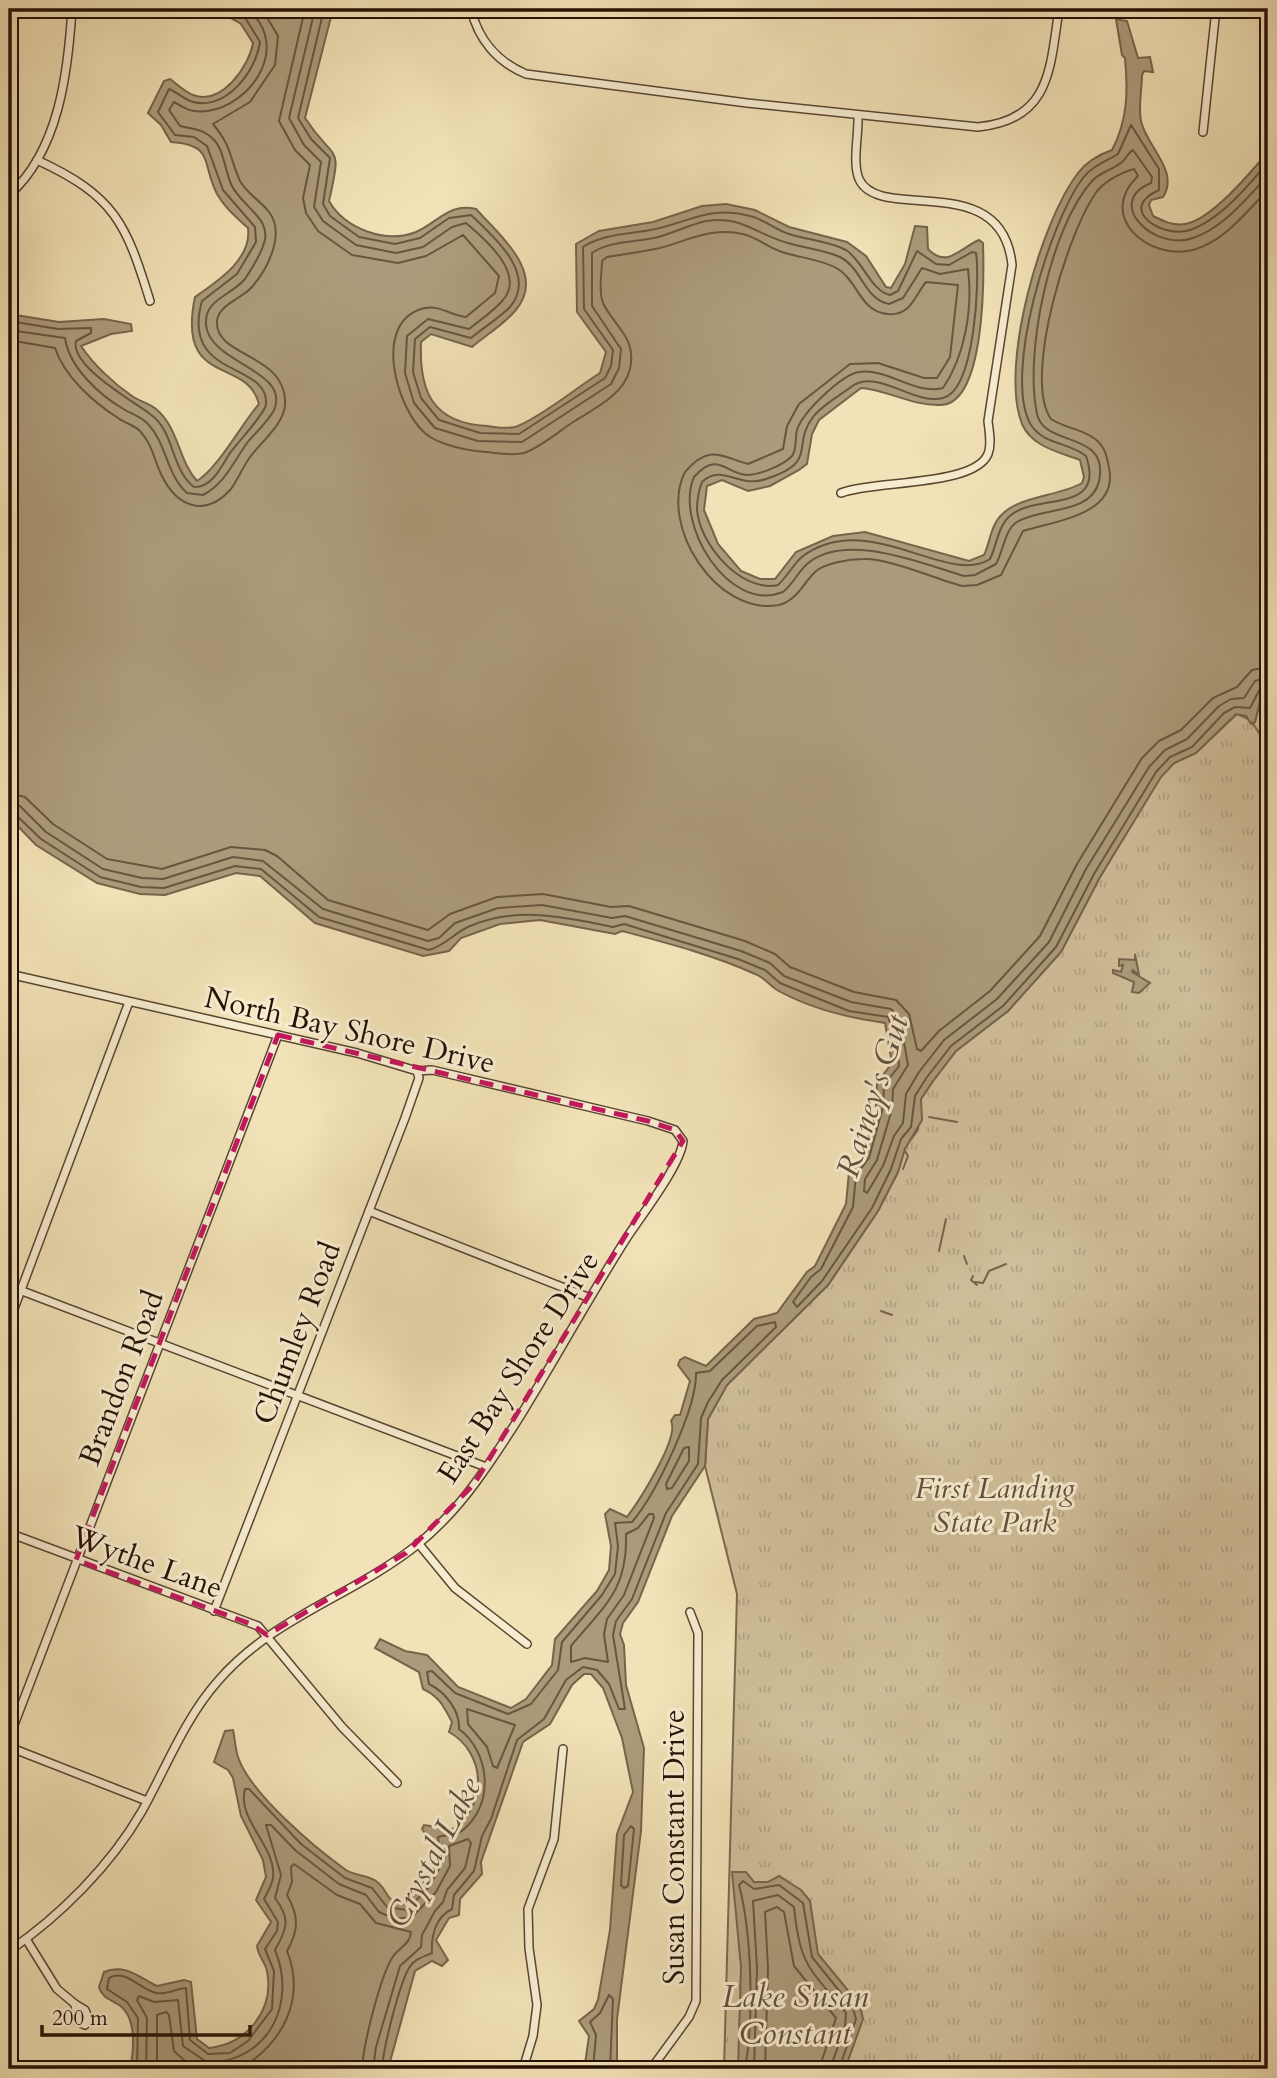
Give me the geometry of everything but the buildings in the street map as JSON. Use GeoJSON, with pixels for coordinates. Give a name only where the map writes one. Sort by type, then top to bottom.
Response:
{"type":"FeatureCollection","features":[{"type":"Feature","properties":{"kind":"street"},"geometry":{"type":"LineString","coordinates":[[9,195],[37,160],[49,133],[60,95],[72,9]]}},
{"type":"Feature","properties":{"kind":"street"},"geometry":{"type":"LineString","coordinates":[[471,9],[485,44],[504,61],[526,74],[968,127],[994,126],[1016,119],[1030,106],[1046,81],[1059,9]]}},
{"type":"Feature","properties":{"kind":"street"},"geometry":{"type":"LineString","coordinates":[[1203,132],[1216,9]]}},
{"type":"Feature","properties":{"kind":"street"},"geometry":{"type":"LineString","coordinates":[[841,493],[864,486],[916,483],[977,467],[988,456],[988,421],[1012,265],[1009,249],[999,232],[970,208],[936,201],[883,198],[865,188],[857,172],[858,115]]}},
{"type":"Feature","properties":{"kind":"street"},"geometry":{"type":"LineString","coordinates":[[37,160],[76,181],[113,210],[132,244],[150,301]]}},
{"type":"Feature","properties":{"kind":"street","name":"North Bay Shore Drive"},"geometry":{"type":"LineString","coordinates":[[9,974],[278,1035],[417,1071],[432,1070],[648,1121],[679,1133]]}},
{"type":"Feature","properties":{"kind":"street"},"geometry":{"type":"LineString","coordinates":[[9,1322],[130,1002]]}},
{"type":"Feature","properties":{"kind":"street","name":"Brandon Road"},"geometry":{"type":"LineString","coordinates":[[9,1738],[278,1035]]}},
{"type":"Feature","properties":{"kind":"street","name":"Chumley Road"},"geometry":{"type":"LineString","coordinates":[[214,1611],[419,1078],[417,1071]]}},
{"type":"Feature","properties":{"kind":"street","name":"East Bay Shore Drive"},"geometry":{"type":"LineString","coordinates":[[10,1949],[26,1938],[107,1860],[147,1801],[207,1694],[246,1651],[267,1635],[390,1564],[418,1543],[458,1503],[486,1467],[681,1153],[683,1141],[679,1133]]}},
{"type":"Feature","properties":{"kind":"street"},"geometry":{"type":"LineString","coordinates":[[369,1211],[590,1298]]}},
{"type":"Feature","properties":{"kind":"street"},"geometry":{"type":"LineString","coordinates":[[9,1286],[486,1467]]}},
{"type":"Feature","properties":{"kind":"street","name":"Wythe Lane"},"geometry":{"type":"LineString","coordinates":[[9,1533],[251,1623],[267,1635]]}},
{"type":"Feature","properties":{"kind":"street"},"geometry":{"type":"LineString","coordinates":[[418,1543],[455,1588],[527,1644]]}},
{"type":"Feature","properties":{"kind":"street","name":"Susan Constant Drive"},"geometry":{"type":"LineString","coordinates":[[651,2069],[689,2017],[696,2001],[698,1633],[690,1612]]}},
{"type":"Feature","properties":{"kind":"street"},"geometry":{"type":"LineString","coordinates":[[267,1635],[342,1727],[397,1783]]}},
{"type":"Feature","properties":{"kind":"street"},"geometry":{"type":"LineString","coordinates":[[9,1747],[147,1801]]}},
{"type":"Feature","properties":{"kind":"street"},"geometry":{"type":"LineString","coordinates":[[523,2069],[533,2036],[537,2004],[529,1948],[528,1909],[554,1839],[563,1749]]}},
{"type":"Feature","properties":{"kind":"street"},"geometry":{"type":"LineString","coordinates":[[26,1938],[57,1989],[75,2004]]}},
{"type":"Feature","properties":{"kind":"highlighted area"},"geometry":{"type":"Polygon","coordinates":[[[278,1035],[648,1121],[675,1130],[683,1141],[474,1484],[406,1553],[267,1635],[251,1624],[76,1560],[278,1035]]]}},
{"type":"Feature","properties":{"kind":"green space","name":"First Landing State Park"},"geometry":{"type":"Polygon","coordinates":[[[1268,689],[1268,2069],[724,2069],[737,1594],[705,1466],[708,1419],[727,1385],[828,1285],[878,1211],[898,1172],[904,1149],[918,1130],[921,1099],[956,1051],[1008,1011],[1061,952],[1100,877],[1161,776],[1174,763],[1196,753],[1237,714],[1255,722],[1260,701],[1268,689]]]}},
{"type":"Feature","properties":{"kind":"water","name":"Crystal Lake"},"geometry":{"type":"Polygon","coordinates":[[[215,9],[333,9],[305,118],[334,154],[335,169],[329,201],[345,219],[367,232],[392,236],[416,232],[459,208],[476,209],[516,256],[526,283],[524,297],[505,321],[472,347],[431,334],[421,342],[423,375],[433,401],[453,419],[468,424],[503,428],[518,426],[550,408],[600,373],[606,352],[577,312],[576,244],[599,231],[653,222],[702,206],[726,204],[755,210],[789,227],[847,242],[866,256],[886,287],[891,288],[905,264],[915,226],[927,227],[928,249],[941,257],[954,255],[979,240],[983,243],[979,336],[966,384],[955,399],[940,405],[930,405],[861,388],[819,420],[812,434],[807,464],[799,470],[770,486],[748,491],[722,480],[707,486],[704,510],[718,544],[741,571],[760,579],[775,579],[796,552],[833,536],[865,532],[969,561],[984,555],[995,524],[1011,507],[1082,483],[1084,477],[1080,460],[1039,443],[1022,424],[1016,399],[1016,367],[1028,295],[1050,224],[1078,173],[1093,159],[1112,150],[1121,127],[1126,105],[1126,70],[1116,19],[1127,21],[1138,58],[1150,57],[1153,72],[1144,71],[1142,75],[1140,116],[1144,130],[1165,168],[1167,187],[1163,197],[1151,200],[1149,205],[1153,216],[1176,224],[1195,221],[1230,194],[1268,152],[1268,689],[1260,701],[1255,722],[1251,724],[1246,716],[1236,714],[1196,753],[1174,763],[1161,777],[1100,877],[1061,952],[1008,1011],[956,1051],[921,1099],[922,1120],[905,1149],[898,1172],[878,1211],[828,1285],[727,1385],[708,1419],[705,1466],[672,1516],[638,1602],[623,1623],[620,1634],[624,1645],[626,1685],[644,1748],[641,1831],[617,2019],[617,2069],[587,2069],[585,2064],[589,2036],[579,2021],[594,2009],[598,2000],[610,1930],[617,1834],[633,1792],[622,1738],[603,1688],[591,1674],[584,1674],[572,1685],[550,1724],[523,1742],[481,1862],[482,1874],[460,1899],[459,1915],[449,1918],[436,1940],[448,1960],[442,1966],[432,1961],[415,1971],[388,2069],[130,2069],[133,2034],[129,2017],[125,2010],[104,1996],[99,1987],[104,1972],[118,1969],[131,1972],[157,1986],[184,1980],[191,1982],[197,2039],[209,2048],[235,2040],[246,2033],[262,2012],[267,1999],[267,1971],[257,1946],[271,1922],[256,1900],[266,1877],[263,1860],[241,1816],[233,1778],[228,1770],[214,1762],[225,1731],[233,1730],[238,1757],[269,1803],[333,1860],[350,1872],[376,1881],[390,1899],[398,1903],[404,1904],[427,1878],[433,1851],[422,1829],[424,1825],[453,1829],[464,1819],[477,1793],[476,1766],[461,1741],[449,1732],[452,1722],[437,1699],[423,1689],[419,1672],[375,1648],[380,1639],[405,1651],[427,1655],[458,1687],[511,1708],[526,1699],[552,1665],[555,1639],[597,1591],[609,1570],[611,1546],[605,1514],[610,1509],[627,1517],[649,1484],[664,1454],[670,1440],[671,1421],[675,1415],[680,1415],[690,1381],[678,1365],[680,1360],[685,1357],[706,1366],[754,1319],[777,1313],[807,1272],[815,1266],[846,1204],[849,1172],[862,1156],[876,1106],[877,1083],[892,1063],[885,1023],[816,1007],[777,990],[761,977],[739,967],[656,940],[622,931],[615,934],[540,920],[500,924],[461,938],[449,951],[423,956],[315,923],[260,876],[236,873],[165,895],[140,894],[97,883],[36,845],[9,817],[9,314],[59,322],[104,319],[131,324],[132,331],[111,334],[81,346],[97,366],[118,385],[164,417],[197,481],[221,456],[259,404],[252,389],[204,358],[195,345],[192,326],[195,297],[223,276],[239,259],[245,250],[248,228],[217,194],[201,152],[185,144],[171,142],[161,125],[148,113],[164,81],[170,79],[190,94],[204,97],[224,89],[240,72],[253,43],[241,24],[215,9]]]}},
{"type":"Feature","properties":{"kind":"water"},"geometry":{"type":"Polygon","coordinates":[[[1135,954],[1139,975],[1133,970],[1132,972],[1150,983],[1139,993],[1132,992],[1134,982],[1113,973],[1113,970],[1121,972],[1123,965],[1119,966],[1119,959],[1135,960],[1135,954]]]}},
{"type":"Feature","properties":{"kind":"water","name":"Lake Susan Constant"},"geometry":{"type":"Polygon","coordinates":[[[732,1872],[746,1872],[754,1882],[768,1882],[779,1876],[801,1890],[810,1901],[818,1954],[860,2005],[863,2019],[845,2069],[738,2069],[741,1967],[732,1872]]]}},
{"type":"Feature","properties":{"kind":"waterway"},"geometry":{"type":"LineString","coordinates":[[1252,722],[1268,747]]}},
{"type":"Feature","properties":{"kind":"waterway"},"geometry":{"type":"LineString","coordinates":[[929,1117],[957,1122]]}},
{"type":"Feature","properties":{"kind":"waterway"},"geometry":{"type":"LineString","coordinates":[[903,1169],[908,1156],[905,1151]]}},
{"type":"Feature","properties":{"kind":"waterway"},"geometry":{"type":"LineString","coordinates":[[939,1251],[946,1219]]}},
{"type":"Feature","properties":{"kind":"waterway"},"geometry":{"type":"LineString","coordinates":[[964,1256],[967,1264]]}},
{"type":"Feature","properties":{"kind":"waterway"},"geometry":{"type":"LineString","coordinates":[[975,1282],[983,1283],[989,1271],[1006,1264]]}},
{"type":"Feature","properties":{"kind":"waterway"},"geometry":{"type":"LineString","coordinates":[[973,1276],[971,1280],[977,1285]]}},
{"type":"Feature","properties":{"kind":"waterway"},"geometry":{"type":"LineString","coordinates":[[881,1311],[892,1315]]}},
{"type":"Feature","properties":{"kind":"water label","name":"Rainey's Gut"},"geometry":{"type":"Point","coordinates":[872,1096]}}]}
